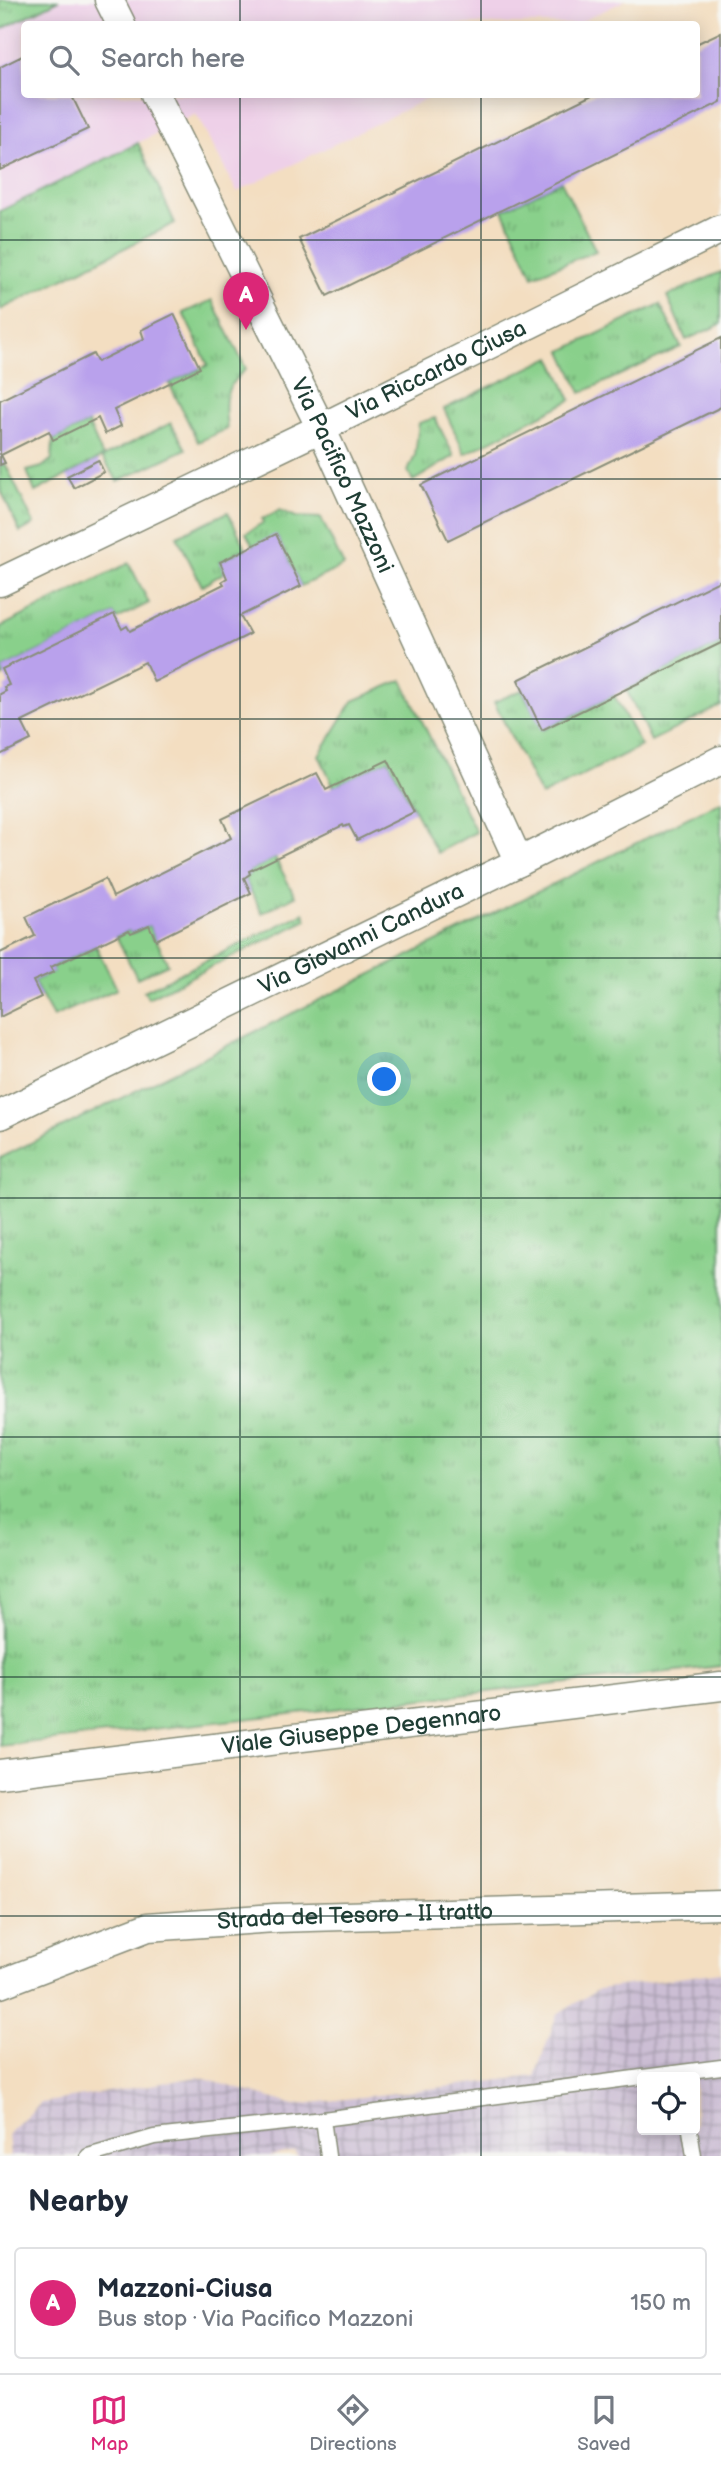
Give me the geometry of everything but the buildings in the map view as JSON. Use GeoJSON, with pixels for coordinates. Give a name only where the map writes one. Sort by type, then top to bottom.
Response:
{"type":"FeatureCollection","features":[{"type":"Feature","properties":{"kind":"street"},"geometry":{"type":"LineString","coordinates":[[109,0],[120,21]]}},
{"type":"Feature","properties":{"kind":"street","name":"Via Pacifico Mazzoni"},"geometry":{"type":"LineString","coordinates":[[157,98],[321,428],[519,862]]}},
{"type":"Feature","properties":{"kind":"street","name":"Via Riccardo Ciusa"},"geometry":{"type":"LineString","coordinates":[[0,582],[321,428],[721,229]]}},
{"type":"Feature","properties":{"kind":"street","name":"Via Giovanni Candura"},"geometry":{"type":"LineString","coordinates":[[0,1115],[519,862],[721,760]]}},
{"type":"Feature","properties":{"kind":"street","name":"Viale Giuseppe Degennaro"},"geometry":{"type":"LineString","coordinates":[[0,1774],[721,1686]]}},
{"type":"Feature","properties":{"kind":"street","name":"Strada del Tesoro - II tratto"},"geometry":{"type":"LineString","coordinates":[[0,1984],[148,1927],[275,1918],[721,1905]]}},
{"type":"Feature","properties":{"kind":"lane"},"geometry":{"type":"LineString","coordinates":[[697,2072],[721,2067]]}},
{"type":"Feature","properties":{"kind":"lane"},"geometry":{"type":"LineString","coordinates":[[88,2156],[154,2137],[323,2119],[637,2078]]}},
{"type":"Feature","properties":{"kind":"lane"},"geometry":{"type":"LineString","coordinates":[[323,2119],[328,2156]]}},
{"type":"Feature","properties":{"kind":"lane"},"geometry":{"type":"LineString","coordinates":[[691,2135],[694,2156]]}},
{"type":"Feature","properties":{"kind":"shaded area"},"geometry":{"type":"Polygon","coordinates":[[[59,0],[626,0],[582,21],[21,21],[21,98],[428,98],[237,192],[196,114],[0,211],[0,30],[59,0]]]}},
{"type":"Feature","properties":{"kind":"shaded area"},"geometry":{"type":"Polygon","coordinates":[[[721,1972],[721,2156],[297,2156],[296,2151],[269,2156],[10,2156],[8,2134],[41,2103],[198,2077],[295,2105],[535,2076],[557,2014],[599,1989],[721,1972]]]}},
{"type":"Feature","properties":{"kind":"green space"},"geometry":{"type":"Polygon","coordinates":[[[0,0],[59,0],[0,30],[0,0]]]}},
{"type":"Feature","properties":{"kind":"green space"},"geometry":{"type":"Polygon","coordinates":[[[138,143],[175,223],[0,310],[0,211],[138,143]]]}},
{"type":"Feature","properties":{"kind":"green space"},"geometry":{"type":"Polygon","coordinates":[[[561,181],[596,251],[533,276],[503,210],[561,181]]]}},
{"type":"Feature","properties":{"kind":"green space"},"geometry":{"type":"Polygon","coordinates":[[[721,272],[721,324],[686,340],[667,296],[721,272]]]}},
{"type":"Feature","properties":{"kind":"green space"},"geometry":{"type":"Polygon","coordinates":[[[212,300],[246,369],[232,383],[226,396],[227,429],[198,442],[169,383],[208,365],[183,313],[212,300]]]}},
{"type":"Feature","properties":{"kind":"green space"},"geometry":{"type":"Polygon","coordinates":[[[660,304],[681,347],[581,393],[562,351],[660,304]]]}},
{"type":"Feature","properties":{"kind":"green space"},"geometry":{"type":"Polygon","coordinates":[[[551,357],[571,400],[465,454],[444,409],[551,357]]]}},
{"type":"Feature","properties":{"kind":"green space"},"geometry":{"type":"Polygon","coordinates":[[[435,418],[454,456],[413,481],[408,471],[415,456],[419,423],[435,418]]]}},
{"type":"Feature","properties":{"kind":"green space"},"geometry":{"type":"Polygon","coordinates":[[[88,423],[103,457],[171,423],[186,449],[118,481],[102,457],[35,492],[27,471],[42,467],[52,459],[53,440],[88,423]]]}},
{"type":"Feature","properties":{"kind":"green space"},"geometry":{"type":"Polygon","coordinates":[[[5,463],[34,524],[20,532],[0,488],[0,465],[5,463]]]}},
{"type":"Feature","properties":{"kind":"green space"},"geometry":{"type":"Polygon","coordinates":[[[280,510],[296,517],[321,518],[344,566],[301,586],[276,535],[253,546],[246,533],[264,522],[262,519],[280,510]]]}},
{"type":"Feature","properties":{"kind":"green space"},"geometry":{"type":"Polygon","coordinates":[[[228,512],[246,549],[220,562],[225,572],[202,586],[177,536],[228,512]]]}},
{"type":"Feature","properties":{"kind":"green space"},"geometry":{"type":"Polygon","coordinates":[[[129,563],[149,603],[117,619],[114,614],[2,669],[5,675],[0,678],[0,627],[129,563]]]}},
{"type":"Feature","properties":{"kind":"green space"},"geometry":{"type":"Polygon","coordinates":[[[721,643],[721,706],[651,741],[626,689],[721,643]]]}},
{"type":"Feature","properties":{"kind":"green space"},"geometry":{"type":"Polygon","coordinates":[[[402,680],[476,832],[437,853],[388,760],[334,787],[319,755],[353,701],[402,680]]]}},
{"type":"Feature","properties":{"kind":"green space"},"geometry":{"type":"Polygon","coordinates":[[[522,690],[543,730],[614,695],[641,746],[541,796],[494,702],[522,690]]]}},
{"type":"Feature","properties":{"kind":"green space"},"geometry":{"type":"Polygon","coordinates":[[[721,801],[721,1666],[0,1746],[0,1158],[721,801]]]}},
{"type":"Feature","properties":{"kind":"green space"},"geometry":{"type":"Polygon","coordinates":[[[275,858],[295,896],[262,913],[244,878],[249,871],[275,858]]]}},
{"type":"Feature","properties":{"kind":"green space"},"geometry":{"type":"Polygon","coordinates":[[[304,913],[307,920],[148,998],[144,991],[304,913]]]}},
{"type":"Feature","properties":{"kind":"green space"},"geometry":{"type":"Polygon","coordinates":[[[149,925],[168,964],[137,978],[116,936],[129,930],[132,933],[149,925]]]}},
{"type":"Feature","properties":{"kind":"green space"},"geometry":{"type":"Polygon","coordinates":[[[96,946],[117,989],[53,1017],[33,981],[53,972],[51,967],[96,946]]]}},
{"type":"Feature","properties":{"kind":"place","name":"Mazzoni-Ciusa"},"geometry":{"type":"Point","coordinates":[246,330]}}]}
